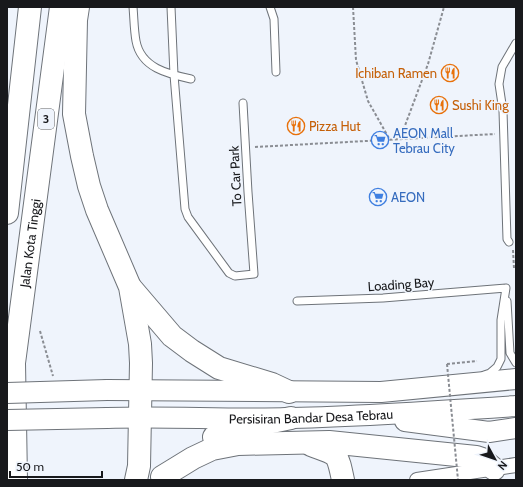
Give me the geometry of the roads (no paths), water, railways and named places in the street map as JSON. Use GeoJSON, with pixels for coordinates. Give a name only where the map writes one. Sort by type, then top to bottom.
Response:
{"type":"FeatureCollection","features":[{"type":"Feature","properties":{"kind":"highway","name":"Jalan Kota Tinggi"},"geometry":{"type":"LineString","coordinates":[[16,480],[14,363],[61,7]]}},
{"type":"Feature","properties":{"kind":"highway"},"geometry":{"type":"LineString","coordinates":[[78,7],[76,20],[74,114],[89,186],[97,210],[130,287],[140,344],[139,466],[136,480]]}},
{"type":"Feature","properties":{"kind":"highway","name":"Jalan Kota Tinggi"},"geometry":{"type":"LineString","coordinates":[[7,213],[29,16]]}},
{"type":"Feature","properties":{"kind":"highway"},"geometry":{"type":"LineString","coordinates":[[7,88],[29,16]]}},
{"type":"Feature","properties":{"kind":"highway"},"geometry":{"type":"LineString","coordinates":[[130,287],[172,336],[192,351],[219,368],[272,384],[289,392]]}},
{"type":"Feature","properties":{"kind":"highway"},"geometry":{"type":"LineString","coordinates":[[160,479],[187,453],[210,438],[229,431],[291,418]]}},
{"type":"Feature","properties":{"kind":"highway"},"geometry":{"type":"LineString","coordinates":[[160,479],[193,458],[212,449],[238,444],[302,442],[329,442],[476,457],[482,459],[495,471]]}},
{"type":"Feature","properties":{"kind":"highway"},"geometry":{"type":"LineString","coordinates":[[302,442],[331,451],[336,455],[339,461],[343,480]]}},
{"type":"Feature","properties":{"kind":"main road","name":"Persisiran Bandar Desa Tebrau"},"geometry":{"type":"LineString","coordinates":[[7,393],[107,390],[382,392],[516,379]]}},
{"type":"Feature","properties":{"kind":"main road","name":"Persisiran Bandar Desa Tebrau"},"geometry":{"type":"LineString","coordinates":[[7,420],[139,417],[291,418],[516,406]]}},
{"type":"Feature","properties":{"kind":"main road"},"geometry":{"type":"LineString","coordinates":[[384,414],[409,423],[489,432],[516,428]]}},
{"type":"Feature","properties":{"kind":"street"},"geometry":{"type":"LineString","coordinates":[[423,480],[495,471],[516,466]]}},
{"type":"Feature","properties":{"kind":"lane"},"geometry":{"type":"LineString","coordinates":[[133,7],[136,40],[144,58],[149,64],[174,76],[191,79]]}},
{"type":"Feature","properties":{"kind":"lane"},"geometry":{"type":"LineString","coordinates":[[171,7],[174,76]]}},
{"type":"Feature","properties":{"kind":"lane"},"geometry":{"type":"LineString","coordinates":[[270,7],[274,19],[276,72]]}},
{"type":"Feature","properties":{"kind":"lane"},"geometry":{"type":"LineString","coordinates":[[508,242],[503,111],[499,84],[502,67],[516,43]]}},
{"type":"Feature","properties":{"kind":"lane","name":"To Car Park"},"geometry":{"type":"LineString","coordinates":[[174,76],[185,209],[188,217],[229,273],[235,276],[254,274],[243,103]]}},
{"type":"Feature","properties":{"kind":"lane"},"geometry":{"type":"LineString","coordinates":[[506,288],[510,353],[516,363]]}},
{"type":"Feature","properties":{"kind":"lane"},"geometry":{"type":"LineString","coordinates":[[460,385],[490,372],[497,367],[501,359],[501,320],[506,288]]}},
{"type":"Feature","properties":{"kind":"lane","name":"Loading Bay"},"geometry":{"type":"LineString","coordinates":[[297,300],[383,298],[506,288]]}},
{"type":"Feature","properties":{"kind":"place","name":"Ichiban Ramen"},"geometry":{"type":"Point","coordinates":[450,73]}},
{"type":"Feature","properties":{"kind":"place","name":"Sushi King"},"geometry":{"type":"Point","coordinates":[439,105]}},
{"type":"Feature","properties":{"kind":"place","name":"Pizza Hut"},"geometry":{"type":"Point","coordinates":[296,126]}},
{"type":"Feature","properties":{"kind":"place","name":"AEON Mall Tebrau City"},"geometry":{"type":"Point","coordinates":[380,140]}},
{"type":"Feature","properties":{"kind":"place","name":"AEON"},"geometry":{"type":"Point","coordinates":[378,197]}}]}
